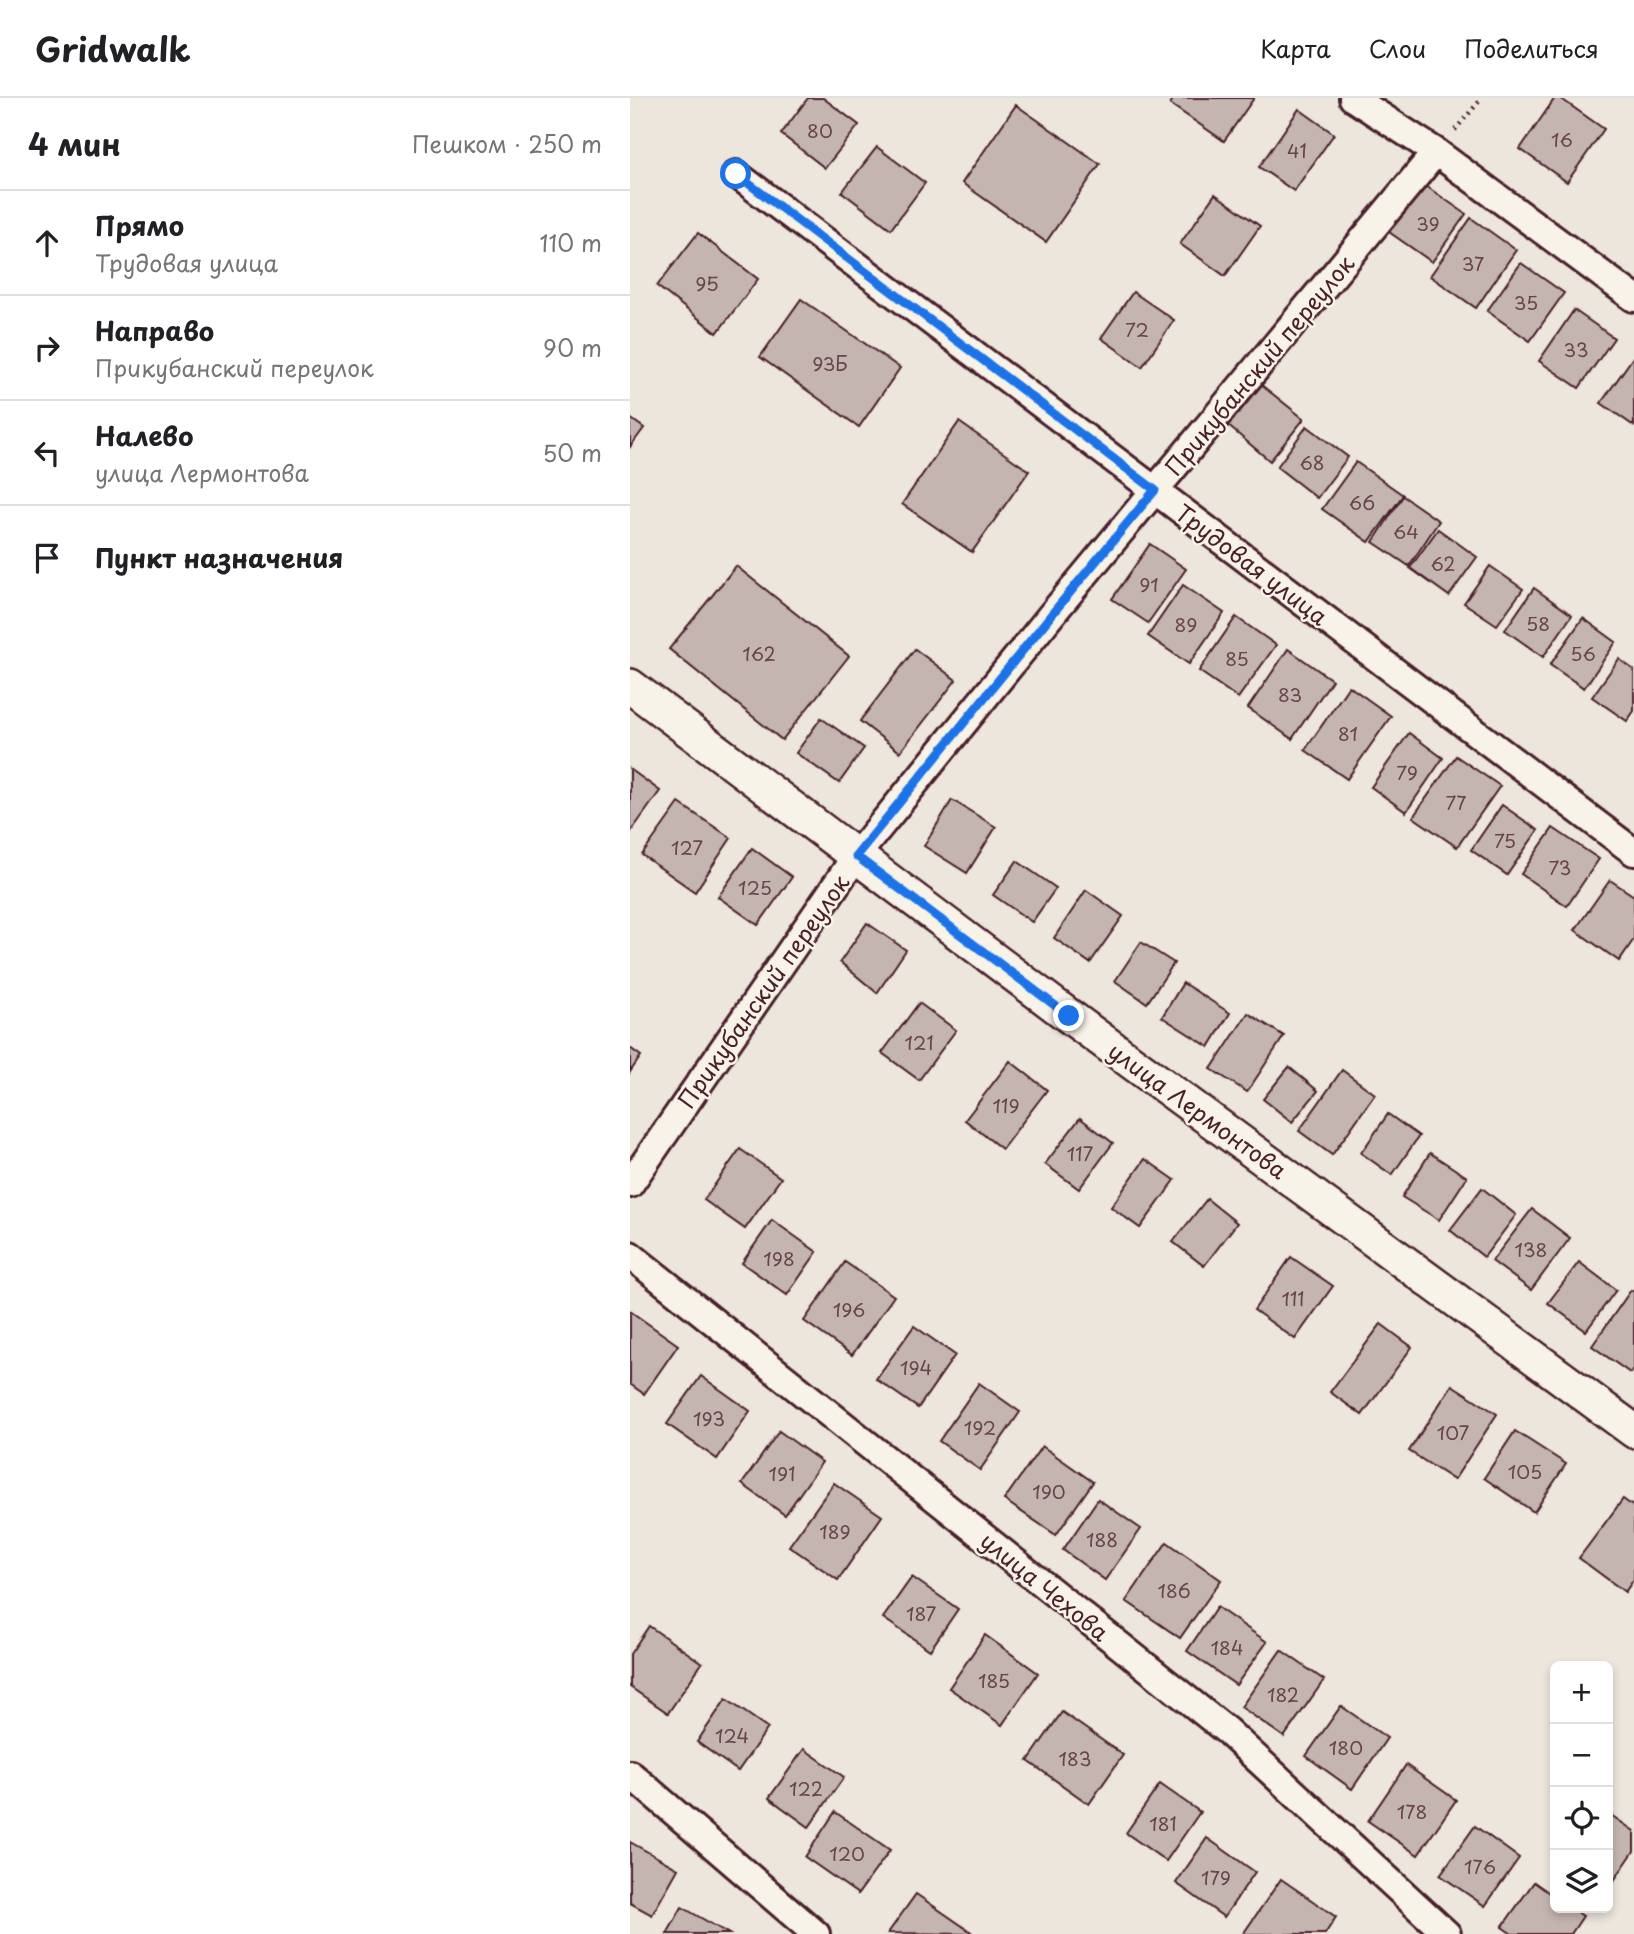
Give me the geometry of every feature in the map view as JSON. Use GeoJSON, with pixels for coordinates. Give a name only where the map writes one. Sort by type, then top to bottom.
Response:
{"type":"FeatureCollection","features":[{"type":"Feature","properties":{"kind":"street"},"geometry":{"type":"LineString","coordinates":[[1353,98],[1436,152],[1634,298]]}},
{"type":"Feature","properties":{"kind":"street","name":"Прикубанский переулок"},"geometry":{"type":"LineString","coordinates":[[630,1184],[856,856],[1044,624],[1436,152]]}},
{"type":"Feature","properties":{"kind":"street","name":"Трудовая улица"},"geometry":{"type":"LineString","coordinates":[[736,174],[1634,852]]}},
{"type":"Feature","properties":{"kind":"street","name":"улица Лермонтова"},"geometry":{"type":"LineString","coordinates":[[630,686],[1092,1032],[1634,1431]]}},
{"type":"Feature","properties":{"kind":"street","name":"улица Чехова"},"geometry":{"type":"LineString","coordinates":[[630,1255],[1227,1731],[1447,1934]]}},
{"type":"Feature","properties":{"kind":"street"},"geometry":{"type":"LineString","coordinates":[[630,1774],[817,1934]]}},
{"type":"Feature","properties":{"kind":"path"},"geometry":{"type":"LineString","coordinates":[[1436,152],[1482,98]]}},
{"type":"Feature","properties":{"kind":"building"},"geometry":{"type":"Polygon","coordinates":[[[808,98],[823,98],[859,125],[825,168],[781,134],[808,98]]]}},
{"type":"Feature","properties":{"kind":"building"},"geometry":{"type":"Polygon","coordinates":[[[1174,98],[1254,98],[1224,141],[1170,104],[1174,98]]]}},
{"type":"Feature","properties":{"kind":"building"},"geometry":{"type":"Polygon","coordinates":[[[1555,98],[1560,98],[1604,129],[1567,182],[1520,149],[1555,98]]]}},
{"type":"Feature","properties":{"kind":"building"},"geometry":{"type":"Polygon","coordinates":[[[1016,105],[1100,164],[1046,242],[962,183],[1016,105]]]}},
{"type":"Feature","properties":{"kind":"building"},"geometry":{"type":"Polygon","coordinates":[[[1299,109],[1334,134],[1294,191],[1259,167],[1299,109]]]}},
{"type":"Feature","properties":{"kind":"building"},"geometry":{"type":"Polygon","coordinates":[[[877,147],[925,183],[891,229],[842,192],[877,147]]]}},
{"type":"Feature","properties":{"kind":"building"},"geometry":{"type":"Polygon","coordinates":[[[1423,184],[1466,214],[1432,262],[1389,232],[1423,184]]]}},
{"type":"Feature","properties":{"kind":"building"},"geometry":{"type":"Polygon","coordinates":[[[1215,194],[1260,226],[1225,276],[1180,244],[1215,194]]]}},
{"type":"Feature","properties":{"kind":"building"},"geometry":{"type":"Polygon","coordinates":[[[1471,218],[1516,250],[1476,308],[1430,276],[1471,218]]]}},
{"type":"Feature","properties":{"kind":"building"},"geometry":{"type":"Polygon","coordinates":[[[698,233],[758,279],[717,333],[657,286],[698,233]]]}},
{"type":"Feature","properties":{"kind":"building"},"geometry":{"type":"Polygon","coordinates":[[[1521,263],[1564,293],[1530,341],[1487,311],[1521,263]]]}},
{"type":"Feature","properties":{"kind":"building"},"geometry":{"type":"Polygon","coordinates":[[[1133,292],[1174,320],[1142,367],[1101,338],[1133,292]]]}},
{"type":"Feature","properties":{"kind":"building"},"geometry":{"type":"Polygon","coordinates":[[[801,299],[900,368],[859,427],[760,357],[801,299]]]}},
{"type":"Feature","properties":{"kind":"building"},"geometry":{"type":"Polygon","coordinates":[[[1574,310],[1614,338],[1579,388],[1539,361],[1574,310]]]}},
{"type":"Feature","properties":{"kind":"building"},"geometry":{"type":"Polygon","coordinates":[[[1634,356],[1634,426],[1601,403],[1634,356]]]}},
{"type":"Feature","properties":{"kind":"building"},"geometry":{"type":"Polygon","coordinates":[[[1260,384],[1304,419],[1270,461],[1226,424],[1260,384]]]}},
{"type":"Feature","properties":{"kind":"building"},"geometry":{"type":"Polygon","coordinates":[[[630,418],[644,428],[630,447],[630,418]]]}},
{"type":"Feature","properties":{"kind":"building"},"geometry":{"type":"Polygon","coordinates":[[[959,422],[1029,471],[972,552],[902,504],[959,422]]]}},
{"type":"Feature","properties":{"kind":"building"},"geometry":{"type":"Polygon","coordinates":[[[1307,426],[1348,457],[1317,498],[1277,467],[1307,426]]]}},
{"type":"Feature","properties":{"kind":"building"},"geometry":{"type":"Polygon","coordinates":[[[1356,462],[1403,495],[1369,542],[1322,509],[1356,462]]]}},
{"type":"Feature","properties":{"kind":"building"},"geometry":{"type":"Polygon","coordinates":[[[1403,496],[1439,521],[1409,566],[1373,542],[1403,496]]]}},
{"type":"Feature","properties":{"kind":"building"},"geometry":{"type":"Polygon","coordinates":[[[1438,529],[1477,557],[1449,596],[1410,568],[1438,529]]]}},
{"type":"Feature","properties":{"kind":"building"},"geometry":{"type":"Polygon","coordinates":[[[1150,544],[1186,569],[1148,623],[1112,599],[1150,544]]]}},
{"type":"Feature","properties":{"kind":"building"},"geometry":{"type":"Polygon","coordinates":[[[736,566],[849,656],[782,740],[669,649],[736,566]]]}},
{"type":"Feature","properties":{"kind":"building"},"geometry":{"type":"Polygon","coordinates":[[[1490,566],[1523,589],[1497,625],[1464,603],[1490,566]]]}},
{"type":"Feature","properties":{"kind":"building"},"geometry":{"type":"Polygon","coordinates":[[[1183,585],[1224,613],[1189,664],[1148,636],[1183,585]]]}},
{"type":"Feature","properties":{"kind":"building"},"geometry":{"type":"Polygon","coordinates":[[[1534,588],[1572,615],[1543,657],[1505,630],[1534,588]]]}},
{"type":"Feature","properties":{"kind":"building"},"geometry":{"type":"Polygon","coordinates":[[[1236,617],[1276,645],[1238,698],[1199,671],[1236,617]]]}},
{"type":"Feature","properties":{"kind":"building"},"geometry":{"type":"Polygon","coordinates":[[[1583,618],[1616,642],[1584,688],[1550,665],[1583,618]]]}},
{"type":"Feature","properties":{"kind":"building"},"geometry":{"type":"Polygon","coordinates":[[[915,649],[956,680],[900,752],[860,721],[915,649]]]}},
{"type":"Feature","properties":{"kind":"building"},"geometry":{"type":"Polygon","coordinates":[[[1288,649],[1332,680],[1292,739],[1248,708],[1288,649]]]}},
{"type":"Feature","properties":{"kind":"building"},"geometry":{"type":"Polygon","coordinates":[[[1619,659],[1634,670],[1634,711],[1627,721],[1592,697],[1619,659]]]}},
{"type":"Feature","properties":{"kind":"building"},"geometry":{"type":"Polygon","coordinates":[[[1349,686],[1391,716],[1347,779],[1305,750],[1349,686]]]}},
{"type":"Feature","properties":{"kind":"building"},"geometry":{"type":"Polygon","coordinates":[[[821,718],[864,748],[839,783],[796,753],[821,718]]]}},
{"type":"Feature","properties":{"kind":"building"},"geometry":{"type":"Polygon","coordinates":[[[1409,733],[1443,758],[1406,812],[1371,787],[1409,733]]]}},
{"type":"Feature","properties":{"kind":"building"},"geometry":{"type":"Polygon","coordinates":[[[1456,756],[1500,786],[1457,847],[1413,817],[1456,756]]]}},
{"type":"Feature","properties":{"kind":"building"},"geometry":{"type":"Polygon","coordinates":[[[630,769],[660,791],[630,833],[630,769]]]}},
{"type":"Feature","properties":{"kind":"building"},"geometry":{"type":"Polygon","coordinates":[[[952,800],[996,827],[967,873],[924,846],[952,800]]]}},
{"type":"Feature","properties":{"kind":"building"},"geometry":{"type":"Polygon","coordinates":[[[679,803],[731,838],[695,892],[642,855],[679,803]]]}},
{"type":"Feature","properties":{"kind":"building"},"geometry":{"type":"Polygon","coordinates":[[[1502,805],[1538,830],[1507,875],[1471,850],[1502,805]]]}},
{"type":"Feature","properties":{"kind":"building"},"geometry":{"type":"Polygon","coordinates":[[[1553,828],[1599,859],[1567,906],[1521,874],[1553,828]]]}},
{"type":"Feature","properties":{"kind":"building"},"geometry":{"type":"Polygon","coordinates":[[[752,848],[792,877],[758,925],[718,897],[752,848]]]}},
{"type":"Feature","properties":{"kind":"building"},"geometry":{"type":"Polygon","coordinates":[[[1017,861],[1056,888],[1032,922],[993,895],[1017,861]]]}},
{"type":"Feature","properties":{"kind":"building"},"geometry":{"type":"Polygon","coordinates":[[[1610,880],[1634,896],[1634,939],[1619,961],[1575,930],[1610,880]]]}},
{"type":"Feature","properties":{"kind":"building"},"geometry":{"type":"Polygon","coordinates":[[[1086,890],[1123,916],[1090,963],[1054,938],[1086,890]]]}},
{"type":"Feature","properties":{"kind":"building"},"geometry":{"type":"Polygon","coordinates":[[[867,923],[906,950],[877,993],[840,962],[867,923]]]}},
{"type":"Feature","properties":{"kind":"building"},"geometry":{"type":"Polygon","coordinates":[[[1141,942],[1174,963],[1147,1003],[1115,981],[1141,942]]]}},
{"type":"Feature","properties":{"kind":"building"},"geometry":{"type":"Polygon","coordinates":[[[1183,983],[1230,1013],[1209,1047],[1162,1017],[1183,983]]]}},
{"type":"Feature","properties":{"kind":"building"},"geometry":{"type":"Polygon","coordinates":[[[919,1003],[956,1030],[919,1080],[882,1053],[919,1003]]]}},
{"type":"Feature","properties":{"kind":"building"},"geometry":{"type":"Polygon","coordinates":[[[1248,1013],[1284,1036],[1247,1092],[1211,1069],[1248,1013]]]}},
{"type":"Feature","properties":{"kind":"building"},"geometry":{"type":"Polygon","coordinates":[[[630,1048],[641,1056],[630,1072],[630,1048]]]}},
{"type":"Feature","properties":{"kind":"building"},"geometry":{"type":"Polygon","coordinates":[[[1010,1061],[1047,1090],[1002,1149],[965,1120],[1010,1061]]]}},
{"type":"Feature","properties":{"kind":"building"},"geometry":{"type":"Polygon","coordinates":[[[1289,1067],[1318,1091],[1292,1122],[1263,1099],[1289,1067]]]}},
{"type":"Feature","properties":{"kind":"building"},"geometry":{"type":"Polygon","coordinates":[[[1342,1070],[1375,1094],[1332,1155],[1299,1131],[1342,1070]]]}},
{"type":"Feature","properties":{"kind":"building"},"geometry":{"type":"Polygon","coordinates":[[[1388,1114],[1419,1136],[1392,1175],[1361,1153],[1388,1114]]]}},
{"type":"Feature","properties":{"kind":"building"},"geometry":{"type":"Polygon","coordinates":[[[1080,1118],[1113,1143],[1079,1189],[1045,1164],[1080,1118]]]}},
{"type":"Feature","properties":{"kind":"building"},"geometry":{"type":"Polygon","coordinates":[[[740,1149],[781,1178],[745,1229],[704,1200],[740,1149]]]}},
{"type":"Feature","properties":{"kind":"building"},"geometry":{"type":"Polygon","coordinates":[[[1430,1153],[1467,1177],[1439,1220],[1402,1197],[1430,1153]]]}},
{"type":"Feature","properties":{"kind":"building"},"geometry":{"type":"Polygon","coordinates":[[[1145,1159],[1175,1180],[1140,1228],[1111,1207],[1145,1159]]]}},
{"type":"Feature","properties":{"kind":"building"},"geometry":{"type":"Polygon","coordinates":[[[1482,1188],[1516,1215],[1484,1257],[1450,1230],[1482,1188]]]}},
{"type":"Feature","properties":{"kind":"building"},"geometry":{"type":"Polygon","coordinates":[[[1207,1199],[1237,1223],[1204,1266],[1173,1242],[1207,1199]]]}},
{"type":"Feature","properties":{"kind":"building"},"geometry":{"type":"Polygon","coordinates":[[[1532,1209],[1570,1238],[1531,1290],[1492,1261],[1532,1209]]]}},
{"type":"Feature","properties":{"kind":"building"},"geometry":{"type":"Polygon","coordinates":[[[772,1220],[817,1252],[787,1295],[742,1263],[772,1220]]]}},
{"type":"Feature","properties":{"kind":"building"},"geometry":{"type":"Polygon","coordinates":[[[1291,1257],[1333,1286],[1295,1339],[1254,1310],[1291,1257]]]}},
{"type":"Feature","properties":{"kind":"building"},"geometry":{"type":"Polygon","coordinates":[[[845,1262],[894,1296],[852,1355],[804,1321],[845,1262]]]}},
{"type":"Feature","properties":{"kind":"building"},"geometry":{"type":"Polygon","coordinates":[[[1579,1262],[1616,1290],[1586,1331],[1548,1303],[1579,1262]]]}},
{"type":"Feature","properties":{"kind":"building"},"geometry":{"type":"Polygon","coordinates":[[[1631,1290],[1634,1292],[1634,1367],[1630,1373],[1592,1346],[1631,1290]]]}},
{"type":"Feature","properties":{"kind":"building"},"geometry":{"type":"Polygon","coordinates":[[[630,1311],[678,1345],[644,1394],[630,1384],[630,1311]]]}},
{"type":"Feature","properties":{"kind":"building"},"geometry":{"type":"Polygon","coordinates":[[[1381,1324],[1412,1347],[1362,1415],[1330,1392],[1381,1324]]]}},
{"type":"Feature","properties":{"kind":"building"},"geometry":{"type":"Polygon","coordinates":[[[914,1326],[955,1355],[918,1408],[876,1379],[914,1326]]]}},
{"type":"Feature","properties":{"kind":"building"},"geometry":{"type":"Polygon","coordinates":[[[701,1376],[750,1411],[717,1459],[667,1424],[701,1376]]]}},
{"type":"Feature","properties":{"kind":"building"},"geometry":{"type":"Polygon","coordinates":[[[979,1383],[1020,1412],[980,1470],[939,1441],[979,1383]]]}},
{"type":"Feature","properties":{"kind":"building"},"geometry":{"type":"Polygon","coordinates":[[[1452,1385],[1497,1414],[1454,1480],[1409,1451],[1452,1385]]]}},
{"type":"Feature","properties":{"kind":"building"},"geometry":{"type":"Polygon","coordinates":[[[779,1431],[822,1462],[785,1515],[742,1484],[779,1431]]]}},
{"type":"Feature","properties":{"kind":"building"},"geometry":{"type":"Polygon","coordinates":[[[1515,1431],[1566,1464],[1534,1512],[1484,1478],[1515,1431]]]}},
{"type":"Feature","properties":{"kind":"building"},"geometry":{"type":"Polygon","coordinates":[[[1042,1446],[1093,1482],[1056,1535],[1004,1500],[1042,1446]]]}},
{"type":"Feature","properties":{"kind":"building"},"geometry":{"type":"Polygon","coordinates":[[[834,1483],[882,1516],[838,1580],[789,1546],[834,1483]]]}},
{"type":"Feature","properties":{"kind":"building"},"geometry":{"type":"Polygon","coordinates":[[[1098,1499],[1141,1529],[1105,1580],[1063,1550],[1098,1499]]]}},
{"type":"Feature","properties":{"kind":"building"},"geometry":{"type":"Polygon","coordinates":[[[1623,1499],[1634,1507],[1634,1579],[1625,1592],[1579,1558],[1623,1499]]]}},
{"type":"Feature","properties":{"kind":"building"},"geometry":{"type":"Polygon","coordinates":[[[1167,1542],[1221,1580],[1180,1638],[1126,1601],[1167,1542]]]}},
{"type":"Feature","properties":{"kind":"building"},"geometry":{"type":"Polygon","coordinates":[[[912,1577],[958,1609],[930,1650],[883,1618],[912,1577]]]}},
{"type":"Feature","properties":{"kind":"building"},"geometry":{"type":"Polygon","coordinates":[[[1217,1607],[1267,1642],[1236,1685],[1187,1651],[1217,1607]]]}},
{"type":"Feature","properties":{"kind":"building"},"geometry":{"type":"Polygon","coordinates":[[[649,1626],[702,1663],[668,1713],[630,1687],[630,1654],[649,1626]]]}},
{"type":"Feature","properties":{"kind":"building"},"geometry":{"type":"Polygon","coordinates":[[[985,1635],[1038,1673],[1002,1725],[949,1688],[985,1635]]]}},
{"type":"Feature","properties":{"kind":"building"},"geometry":{"type":"Polygon","coordinates":[[[1281,1650],[1324,1680],[1284,1737],[1241,1707],[1281,1650]]]}},
{"type":"Feature","properties":{"kind":"building"},"geometry":{"type":"Polygon","coordinates":[[[726,1699],[768,1728],[738,1771],[697,1742],[726,1699]]]}},
{"type":"Feature","properties":{"kind":"building"},"geometry":{"type":"Polygon","coordinates":[[[1341,1706],[1387,1738],[1352,1789],[1306,1756],[1341,1706]]]}},
{"type":"Feature","properties":{"kind":"building"},"geometry":{"type":"Polygon","coordinates":[[[1062,1712],[1123,1755],[1089,1804],[1028,1761],[1062,1712]]]}},
{"type":"Feature","properties":{"kind":"building"},"geometry":{"type":"Polygon","coordinates":[[[804,1749],[844,1777],[809,1827],[769,1798],[804,1749]]]}},
{"type":"Feature","properties":{"kind":"building"},"geometry":{"type":"Polygon","coordinates":[[[1406,1765],[1456,1800],[1418,1855],[1368,1821],[1406,1765]]]}},
{"type":"Feature","properties":{"kind":"building"},"geometry":{"type":"Polygon","coordinates":[[[1160,1784],[1200,1812],[1166,1861],[1126,1833],[1160,1784]]]}},
{"type":"Feature","properties":{"kind":"building"},"geometry":{"type":"Polygon","coordinates":[[[835,1812],[890,1850],[858,1894],[805,1857],[835,1812]]]}},
{"type":"Feature","properties":{"kind":"building"},"geometry":{"type":"Polygon","coordinates":[[[1613,1816],[1634,1831],[1634,1851],[1613,1882],[1613,1816]]]}},
{"type":"Feature","properties":{"kind":"building"},"geometry":{"type":"Polygon","coordinates":[[[1475,1826],[1519,1858],[1485,1906],[1440,1875],[1475,1826]]]}},
{"type":"Feature","properties":{"kind":"building"},"geometry":{"type":"Polygon","coordinates":[[[1207,1838],[1255,1872],[1224,1917],[1176,1883],[1207,1838]]]}},
{"type":"Feature","properties":{"kind":"building"},"geometry":{"type":"Polygon","coordinates":[[[630,1842],[678,1869],[652,1915],[630,1903],[630,1842]]]}},
{"type":"Feature","properties":{"kind":"building"},"geometry":{"type":"Polygon","coordinates":[[[1281,1879],[1336,1917],[1325,1934],[1243,1934],[1281,1879]]]}},
{"type":"Feature","properties":{"kind":"building"},"geometry":{"type":"Polygon","coordinates":[[[1534,1882],[1550,1893],[1550,1913],[1578,1913],[1583,1916],[1571,1934],[1512,1934],[1502,1927],[1534,1882]]]}},
{"type":"Feature","properties":{"kind":"building"},"geometry":{"type":"Polygon","coordinates":[[[916,1894],[971,1932],[888,1933],[916,1894]]]}},
{"type":"Feature","properties":{"kind":"building"},"geometry":{"type":"Polygon","coordinates":[[[682,1907],[729,1934],[667,1934],[682,1907]]]}},
{"type":"Feature","properties":{"kind":"route"},"geometry":{"type":"LineString","coordinates":[[736,174],[1155,490],[856,856],[1069,1016]]}}]}
